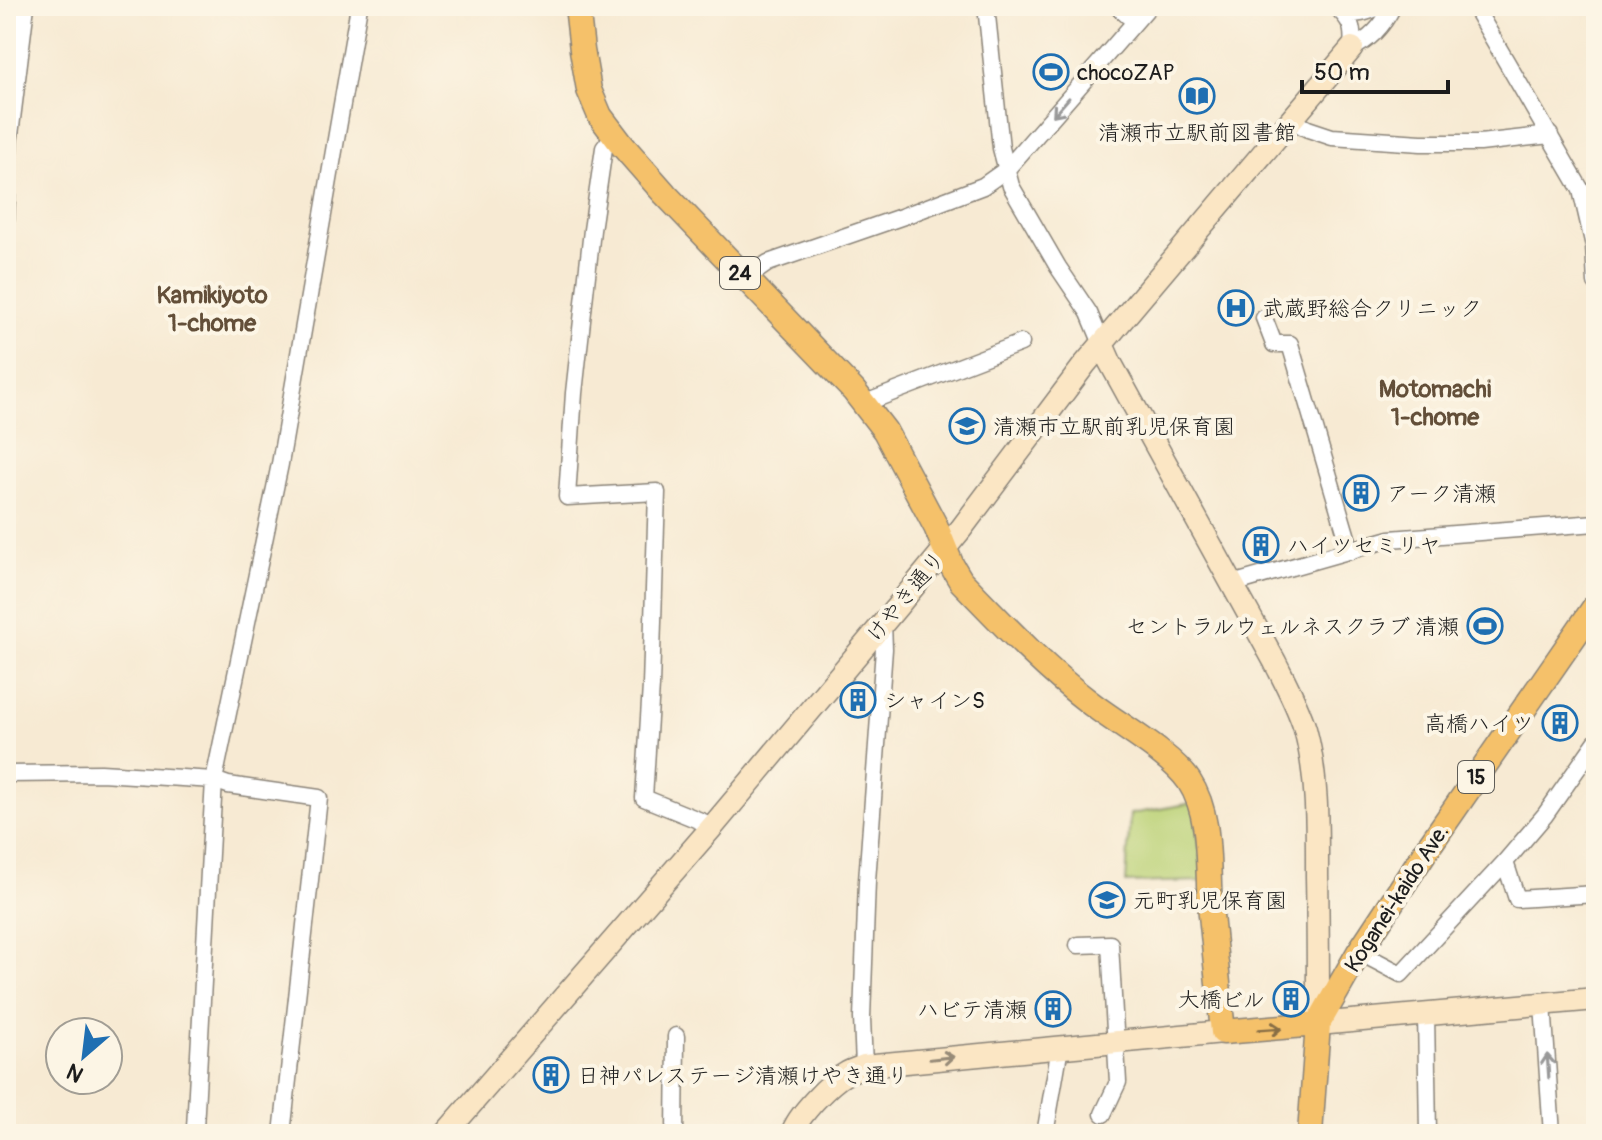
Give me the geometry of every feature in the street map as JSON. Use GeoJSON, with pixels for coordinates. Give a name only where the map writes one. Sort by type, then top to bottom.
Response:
{"type":"FeatureCollection","features":[{"type":"Feature","properties":{"kind":"main road","name":"24"},"geometry":{"type":"LineString","coordinates":[[577,6],[589,90],[600,116],[665,194],[865,405],[885,431],[961,581],[1046,667],[1169,760],[1189,781],[1200,805],[1205,827],[1223,1032]]}},
{"type":"Feature","properties":{"kind":"main road","name":"Koganei-kaido Ave."},"geometry":{"type":"LineString","coordinates":[[1310,1134],[1318,1024],[1359,952],[1596,605]]}},
{"type":"Feature","properties":{"kind":"main road"},"geometry":{"type":"LineString","coordinates":[[1223,1032],[1318,1024]]}},
{"type":"Feature","properties":{"kind":"street"},"geometry":{"type":"LineString","coordinates":[[6,220],[9,143],[26,6]]}},
{"type":"Feature","properties":{"kind":"street"},"geometry":{"type":"LineString","coordinates":[[196,1134],[214,780],[280,464],[359,6]]}},
{"type":"Feature","properties":{"kind":"street"},"geometry":{"type":"LineString","coordinates":[[986,6],[1001,148],[1011,186],[1089,313],[1117,376],[1269,650],[1304,728],[1311,758],[1317,848],[1318,1024],[1596,999]]}},
{"type":"Feature","properties":{"kind":"street"},"geometry":{"type":"LineString","coordinates":[[1117,6],[1135,22]]}},
{"type":"Feature","properties":{"kind":"street"},"geometry":{"type":"LineString","coordinates":[[745,279],[768,263],[983,186],[1007,169],[1149,6]]}},
{"type":"Feature","properties":{"kind":"street"},"geometry":{"type":"LineString","coordinates":[[1339,9],[1355,14],[1366,13],[1380,6]]}},
{"type":"Feature","properties":{"kind":"street"},"geometry":{"type":"LineString","coordinates":[[1339,9],[1351,24],[1352,48],[1365,42],[1393,6]]}},
{"type":"Feature","properties":{"kind":"street"},"geometry":{"type":"LineString","coordinates":[[1474,6],[1581,190],[1595,246],[1596,283]]}},
{"type":"Feature","properties":{"kind":"street","name":"けやき通り"},"geometry":{"type":"LineString","coordinates":[[445,1134],[713,826],[883,623],[940,537],[961,529],[1102,344],[1352,48]]}},
{"type":"Feature","properties":{"kind":"street"},"geometry":{"type":"LineString","coordinates":[[1291,120],[1332,137],[1421,143],[1480,143],[1550,135]]}},
{"type":"Feature","properties":{"kind":"street"},"geometry":{"type":"LineString","coordinates":[[614,135],[604,148],[592,230],[574,393],[567,497],[657,492],[644,798],[713,826]]}},
{"type":"Feature","properties":{"kind":"street"},"geometry":{"type":"LineString","coordinates":[[1264,318],[1274,344],[1290,344],[1351,551]]}},
{"type":"Feature","properties":{"kind":"street"},"geometry":{"type":"LineString","coordinates":[[865,405],[1021,343]]}},
{"type":"Feature","properties":{"kind":"street"},"geometry":{"type":"LineString","coordinates":[[1232,584],[1390,539],[1596,523]]}},
{"type":"Feature","properties":{"kind":"street"},"geometry":{"type":"LineString","coordinates":[[864,1066],[862,1018],[867,881],[884,649],[883,623]]}},
{"type":"Feature","properties":{"kind":"street"},"geometry":{"type":"LineString","coordinates":[[1359,952],[1401,974],[1545,815],[1589,762],[1596,742]]}},
{"type":"Feature","properties":{"kind":"street"},"geometry":{"type":"LineString","coordinates":[[6,774],[101,773],[214,780],[228,785],[319,798],[282,1134]]}},
{"type":"Feature","properties":{"kind":"street"},"geometry":{"type":"LineString","coordinates":[[1505,862],[1517,899],[1596,894]]}},
{"type":"Feature","properties":{"kind":"street"},"geometry":{"type":"LineString","coordinates":[[1078,945],[1110,944],[1118,1082],[1103,1114]]}},
{"type":"Feature","properties":{"kind":"street"},"geometry":{"type":"LineString","coordinates":[[1543,1004],[1552,1131]]}},
{"type":"Feature","properties":{"kind":"street"},"geometry":{"type":"LineString","coordinates":[[1426,1013],[1428,1134]]}},
{"type":"Feature","properties":{"kind":"street"},"geometry":{"type":"LineString","coordinates":[[792,1134],[802,1115],[832,1083],[845,1073],[864,1066],[1223,1032]]}},
{"type":"Feature","properties":{"kind":"street"},"geometry":{"type":"LineString","coordinates":[[675,1134],[676,1036]]}},
{"type":"Feature","properties":{"kind":"street"},"geometry":{"type":"LineString","coordinates":[[1045,1134],[1060,1047]]}},
{"type":"Feature","properties":{"kind":"green space"},"geometry":{"type":"Polygon","coordinates":[[[1194,803],[1204,881],[1126,883],[1130,814],[1194,803]]]}},
{"type":"Feature","properties":{"kind":"railway"},"geometry":{"type":"LineString","coordinates":[[1592,6],[1596,10]]}},
{"type":"Feature","properties":{"kind":"place","name":"chocoZAP"},"geometry":{"type":"Point","coordinates":[1051,72]}},
{"type":"Feature","properties":{"kind":"place","name":"清瀬市立駅前図書館"},"geometry":{"type":"Point","coordinates":[1197,96]}},
{"type":"Feature","properties":{"kind":"place","name":"武蔵野総合クリニック"},"geometry":{"type":"Point","coordinates":[1236,308]}},
{"type":"Feature","properties":{"kind":"place","name":"清瀬市立駅前乳児保育園"},"geometry":{"type":"Point","coordinates":[967,426]}},
{"type":"Feature","properties":{"kind":"place","name":"アーク清瀬"},"geometry":{"type":"Point","coordinates":[1361,493]}},
{"type":"Feature","properties":{"kind":"place","name":"ハイツセミリヤ"},"geometry":{"type":"Point","coordinates":[1261,545]}},
{"type":"Feature","properties":{"kind":"place","name":"セントラルウェルネスクラブ 清瀬"},"geometry":{"type":"Point","coordinates":[1485,626]}},
{"type":"Feature","properties":{"kind":"place","name":"シャインS"},"geometry":{"type":"Point","coordinates":[858,700]}},
{"type":"Feature","properties":{"kind":"place","name":"高橋ハイツ"},"geometry":{"type":"Point","coordinates":[1560,723]}},
{"type":"Feature","properties":{"kind":"place","name":"元町乳児保育園"},"geometry":{"type":"Point","coordinates":[1107,900]}},
{"type":"Feature","properties":{"kind":"place","name":"大橋ビル"},"geometry":{"type":"Point","coordinates":[1291,999]}},
{"type":"Feature","properties":{"kind":"place","name":"ハビテ清瀬"},"geometry":{"type":"Point","coordinates":[1053,1009]}},
{"type":"Feature","properties":{"kind":"place","name":"日神パレステージ清瀬けやき通り"},"geometry":{"type":"Point","coordinates":[551,1075]}},
{"type":"Feature","properties":{"kind":"district","name":"Kamikiyoto 1-chome"},"geometry":{"type":"Point","coordinates":[212,309]}},
{"type":"Feature","properties":{"kind":"district","name":"Motomachi 1-chome"},"geometry":{"type":"Point","coordinates":[1435,403]}}]}
